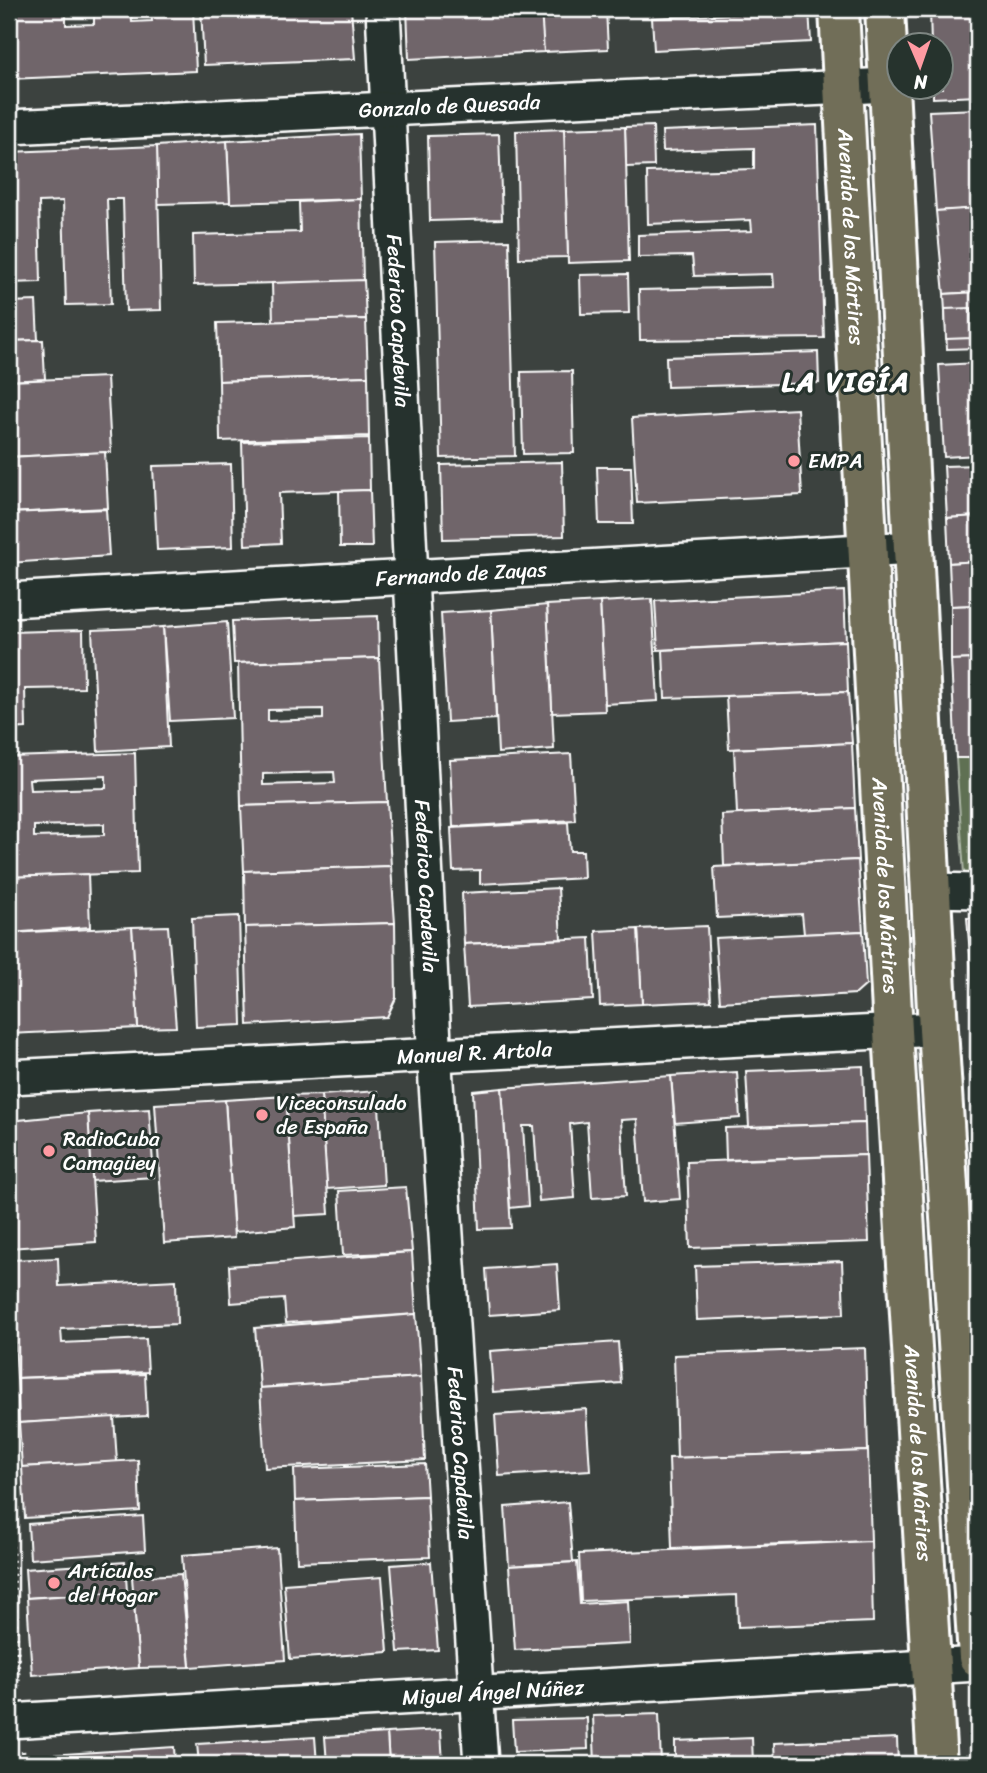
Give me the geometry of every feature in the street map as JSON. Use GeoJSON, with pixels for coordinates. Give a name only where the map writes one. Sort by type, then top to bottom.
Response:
{"type":"FeatureCollection","features":[{"type":"Feature","properties":{"kind":"main road","name":"Avenida de los Mártires"},"geometry":{"type":"LineString","coordinates":[[839,9],[893,1031],[937,1764]]}},
{"type":"Feature","properties":{"kind":"main road"},"geometry":{"type":"LineString","coordinates":[[885,9],[886,32]]}},
{"type":"Feature","properties":{"kind":"main road"},"geometry":{"type":"LineString","coordinates":[[890,102],[938,1029],[978,1657]]}},
{"type":"Feature","properties":{"kind":"street","name":"Federico Capdevila"},"geometry":{"type":"LineString","coordinates":[[383,9],[434,1055],[481,1764]]}},
{"type":"Feature","properties":{"kind":"street","name":"Gonzalo de Quesada"},"geometry":{"type":"LineString","coordinates":[[9,127],[886,85]]}},
{"type":"Feature","properties":{"kind":"street","name":"Fernando de Zayas"},"geometry":{"type":"LineString","coordinates":[[9,600],[914,548]]}},
{"type":"Feature","properties":{"kind":"street"},"geometry":{"type":"LineString","coordinates":[[931,890],[978,891]]}},
{"type":"Feature","properties":{"kind":"street","name":"Manuel R. Artola"},"geometry":{"type":"LineString","coordinates":[[9,1077],[938,1029]]}},
{"type":"Feature","properties":{"kind":"street","name":"Miguel Ángel Núñez"},"geometry":{"type":"LineString","coordinates":[[15,1721],[476,1691],[978,1664]]}},
{"type":"Feature","properties":{"kind":"path"},"geometry":{"type":"LineString","coordinates":[[9,1490],[15,1721],[24,1764]]}},
{"type":"Feature","properties":{"kind":"green space"},"geometry":{"type":"Polygon","coordinates":[[[956,758],[978,758],[978,874],[964,874],[956,758]]]}},
{"type":"Feature","properties":{"kind":"building"},"geometry":{"type":"Polygon","coordinates":[[[9,9],[66,9],[66,25],[94,24],[94,9],[131,9],[132,22],[152,21],[151,9],[193,9],[196,71],[9,79],[9,9]]]}},
{"type":"Feature","properties":{"kind":"building"},"geometry":{"type":"Polygon","coordinates":[[[201,9],[351,9],[355,59],[204,65],[201,9]]]}},
{"type":"Feature","properties":{"kind":"building"},"geometry":{"type":"Polygon","coordinates":[[[407,9],[542,9],[544,52],[409,59],[407,9]]]}},
{"type":"Feature","properties":{"kind":"building"},"geometry":{"type":"Polygon","coordinates":[[[541,9],[606,9],[608,49],[544,52],[541,9]]]}},
{"type":"Feature","properties":{"kind":"building"},"geometry":{"type":"Polygon","coordinates":[[[738,9],[809,9],[811,42],[654,50],[652,18],[738,14],[738,9]]]}},
{"type":"Feature","properties":{"kind":"building"},"geometry":{"type":"Polygon","coordinates":[[[930,9],[978,9],[978,96],[956,97],[956,32],[931,32],[930,9]]]}},
{"type":"Feature","properties":{"kind":"building"},"geometry":{"type":"Polygon","coordinates":[[[978,109],[978,209],[936,211],[929,111],[978,109]]]}},
{"type":"Feature","properties":{"kind":"building"},"geometry":{"type":"Polygon","coordinates":[[[817,125],[824,338],[640,340],[639,290],[774,287],[773,274],[694,276],[692,256],[638,257],[638,235],[752,231],[751,220],[648,224],[647,172],[754,169],[754,148],[663,151],[662,131],[817,125]]]}},
{"type":"Feature","properties":{"kind":"building"},"geometry":{"type":"Polygon","coordinates":[[[653,126],[654,166],[626,167],[625,127],[653,126]]]}},
{"type":"Feature","properties":{"kind":"building"},"geometry":{"type":"Polygon","coordinates":[[[625,127],[629,261],[568,263],[564,129],[625,127]]]}},
{"type":"Feature","properties":{"kind":"building"},"geometry":{"type":"Polygon","coordinates":[[[564,129],[568,257],[519,258],[516,131],[564,129]]]}},
{"type":"Feature","properties":{"kind":"building"},"geometry":{"type":"Polygon","coordinates":[[[359,134],[361,199],[230,203],[227,141],[359,134]]]}},
{"type":"Feature","properties":{"kind":"building"},"geometry":{"type":"Polygon","coordinates":[[[499,134],[502,219],[430,221],[428,136],[499,134]]]}},
{"type":"Feature","properties":{"kind":"building"},"geometry":{"type":"Polygon","coordinates":[[[227,141],[230,202],[158,204],[157,146],[227,141]]]}},
{"type":"Feature","properties":{"kind":"building"},"geometry":{"type":"Polygon","coordinates":[[[157,146],[161,310],[126,311],[123,199],[107,199],[111,304],[66,305],[63,201],[39,202],[41,282],[9,283],[9,152],[157,146]]]}},
{"type":"Feature","properties":{"kind":"building"},"geometry":{"type":"Polygon","coordinates":[[[361,199],[363,281],[194,285],[193,235],[300,232],[299,202],[361,199]]]}},
{"type":"Feature","properties":{"kind":"building"},"geometry":{"type":"Polygon","coordinates":[[[978,208],[978,292],[944,294],[936,211],[978,208]]]}},
{"type":"Feature","properties":{"kind":"building"},"geometry":{"type":"Polygon","coordinates":[[[509,240],[515,456],[441,458],[435,242],[509,240]]]}},
{"type":"Feature","properties":{"kind":"building"},"geometry":{"type":"Polygon","coordinates":[[[628,274],[629,313],[581,314],[580,275],[628,274]]]}},
{"type":"Feature","properties":{"kind":"building"},"geometry":{"type":"Polygon","coordinates":[[[364,280],[366,319],[273,322],[272,283],[364,280]]]}},
{"type":"Feature","properties":{"kind":"building"},"geometry":{"type":"Polygon","coordinates":[[[978,292],[978,348],[947,349],[944,294],[978,292]]]}},
{"type":"Feature","properties":{"kind":"building"},"geometry":{"type":"Polygon","coordinates":[[[36,301],[38,340],[9,341],[9,302],[36,301]]]}},
{"type":"Feature","properties":{"kind":"building"},"geometry":{"type":"Polygon","coordinates":[[[971,308],[972,338],[946,339],[945,309],[971,308]]]}},
{"type":"Feature","properties":{"kind":"building"},"geometry":{"type":"Polygon","coordinates":[[[366,319],[368,376],[219,381],[217,323],[366,319]]]}},
{"type":"Feature","properties":{"kind":"building"},"geometry":{"type":"Polygon","coordinates":[[[43,340],[45,379],[9,381],[9,341],[43,340]]]}},
{"type":"Feature","properties":{"kind":"building"},"geometry":{"type":"Polygon","coordinates":[[[818,352],[819,383],[667,387],[666,357],[818,352]]]}},
{"type":"Feature","properties":{"kind":"building"},"geometry":{"type":"Polygon","coordinates":[[[978,363],[978,455],[944,457],[939,365],[978,363]]]}},
{"type":"Feature","properties":{"kind":"building"},"geometry":{"type":"Polygon","coordinates":[[[572,371],[574,453],[523,454],[521,372],[572,371]]]}},
{"type":"Feature","properties":{"kind":"building"},"geometry":{"type":"Polygon","coordinates":[[[368,376],[369,436],[220,441],[219,381],[368,376]]]}},
{"type":"Feature","properties":{"kind":"building"},"geometry":{"type":"Polygon","coordinates":[[[107,377],[111,452],[9,457],[9,381],[107,377]]]}},
{"type":"Feature","properties":{"kind":"building"},"geometry":{"type":"Polygon","coordinates":[[[797,409],[802,495],[637,503],[632,418],[797,409]]]}},
{"type":"Feature","properties":{"kind":"building"},"geometry":{"type":"Polygon","coordinates":[[[369,438],[370,490],[279,493],[281,543],[245,545],[242,442],[369,438]]]}},
{"type":"Feature","properties":{"kind":"building"},"geometry":{"type":"Polygon","coordinates":[[[105,452],[108,508],[9,513],[9,457],[105,452]]]}},
{"type":"Feature","properties":{"kind":"building"},"geometry":{"type":"Polygon","coordinates":[[[562,462],[564,536],[443,539],[441,465],[562,462]]]}},
{"type":"Feature","properties":{"kind":"building"},"geometry":{"type":"Polygon","coordinates":[[[231,464],[233,547],[157,550],[153,466],[231,464]]]}},
{"type":"Feature","properties":{"kind":"building"},"geometry":{"type":"Polygon","coordinates":[[[978,465],[978,516],[947,518],[944,466],[978,465]]]}},
{"type":"Feature","properties":{"kind":"building"},"geometry":{"type":"Polygon","coordinates":[[[597,467],[631,467],[633,524],[599,524],[597,467]]]}},
{"type":"Feature","properties":{"kind":"building"},"geometry":{"type":"Polygon","coordinates":[[[370,490],[372,547],[340,547],[339,491],[370,490]]]}},
{"type":"Feature","properties":{"kind":"building"},"geometry":{"type":"Polygon","coordinates":[[[106,509],[109,556],[9,563],[9,513],[106,509]]]}},
{"type":"Feature","properties":{"kind":"building"},"geometry":{"type":"Polygon","coordinates":[[[978,516],[978,561],[949,563],[947,518],[978,516]]]}},
{"type":"Feature","properties":{"kind":"building"},"geometry":{"type":"Polygon","coordinates":[[[978,561],[978,605],[951,606],[949,563],[978,561]]]}},
{"type":"Feature","properties":{"kind":"building"},"geometry":{"type":"Polygon","coordinates":[[[844,591],[846,641],[658,650],[655,601],[844,591]]]}},
{"type":"Feature","properties":{"kind":"building"},"geometry":{"type":"Polygon","coordinates":[[[652,599],[658,701],[605,704],[600,602],[652,599]]]}},
{"type":"Feature","properties":{"kind":"building"},"geometry":{"type":"Polygon","coordinates":[[[600,602],[605,711],[552,713],[547,605],[600,602]]]}},
{"type":"Feature","properties":{"kind":"building"},"geometry":{"type":"Polygon","coordinates":[[[547,605],[554,749],[498,753],[491,610],[547,605]]]}},
{"type":"Feature","properties":{"kind":"building"},"geometry":{"type":"Polygon","coordinates":[[[978,605],[978,659],[951,660],[951,606],[978,605]]]}},
{"type":"Feature","properties":{"kind":"building"},"geometry":{"type":"Polygon","coordinates":[[[491,610],[496,719],[447,722],[441,613],[491,610]]]}},
{"type":"Feature","properties":{"kind":"building"},"geometry":{"type":"Polygon","coordinates":[[[378,616],[379,658],[234,663],[232,621],[378,616]]]}},
{"type":"Feature","properties":{"kind":"building"},"geometry":{"type":"Polygon","coordinates":[[[227,622],[233,718],[170,721],[163,627],[227,622]]]}},
{"type":"Feature","properties":{"kind":"building"},"geometry":{"type":"Polygon","coordinates":[[[163,627],[169,747],[98,751],[92,630],[163,627]]]}},
{"type":"Feature","properties":{"kind":"building"},"geometry":{"type":"Polygon","coordinates":[[[83,630],[84,688],[25,689],[26,728],[9,729],[9,632],[83,630]]]}},
{"type":"Feature","properties":{"kind":"building"},"geometry":{"type":"Polygon","coordinates":[[[846,641],[848,692],[665,698],[663,650],[846,641]]]}},
{"type":"Feature","properties":{"kind":"building"},"geometry":{"type":"Polygon","coordinates":[[[379,658],[387,802],[241,806],[238,663],[379,658]],[[323,709],[268,710],[268,721],[323,719],[323,709]],[[334,772],[263,774],[263,785],[335,783],[334,772]]]}},
{"type":"Feature","properties":{"kind":"building"},"geometry":{"type":"Polygon","coordinates":[[[978,659],[978,758],[956,758],[951,660],[978,659]]]}},
{"type":"Feature","properties":{"kind":"building"},"geometry":{"type":"Polygon","coordinates":[[[848,692],[852,743],[729,749],[726,696],[848,692]]]}},
{"type":"Feature","properties":{"kind":"building"},"geometry":{"type":"Polygon","coordinates":[[[852,743],[855,808],[737,814],[734,749],[852,743]]]}},
{"type":"Feature","properties":{"kind":"building"},"geometry":{"type":"Polygon","coordinates":[[[135,753],[138,873],[9,877],[9,757],[135,753]],[[106,776],[29,779],[30,790],[106,788],[106,776]],[[104,824],[34,826],[34,837],[104,835],[104,824]]]}},
{"type":"Feature","properties":{"kind":"building"},"geometry":{"type":"Polygon","coordinates":[[[571,754],[575,820],[453,827],[450,760],[571,754]]]}},
{"type":"Feature","properties":{"kind":"building"},"geometry":{"type":"Polygon","coordinates":[[[387,802],[391,866],[244,871],[241,806],[387,802]]]}},
{"type":"Feature","properties":{"kind":"building"},"geometry":{"type":"Polygon","coordinates":[[[855,808],[858,860],[724,866],[722,815],[855,808]]]}},
{"type":"Feature","properties":{"kind":"building"},"geometry":{"type":"Polygon","coordinates":[[[568,822],[570,851],[583,851],[584,878],[480,884],[480,870],[453,871],[451,828],[568,822]]]}},
{"type":"Feature","properties":{"kind":"building"},"geometry":{"type":"Polygon","coordinates":[[[858,860],[863,931],[804,934],[802,914],[717,918],[714,867],[858,860]]]}},
{"type":"Feature","properties":{"kind":"building"},"geometry":{"type":"Polygon","coordinates":[[[391,866],[395,923],[245,927],[244,871],[391,866]]]}},
{"type":"Feature","properties":{"kind":"building"},"geometry":{"type":"Polygon","coordinates":[[[88,874],[90,927],[9,933],[9,877],[88,874]]]}},
{"type":"Feature","properties":{"kind":"building"},"geometry":{"type":"Polygon","coordinates":[[[558,888],[561,939],[464,944],[462,893],[558,888]]]}},
{"type":"Feature","properties":{"kind":"building"},"geometry":{"type":"Polygon","coordinates":[[[239,916],[242,1025],[196,1027],[192,918],[239,916]]]}},
{"type":"Feature","properties":{"kind":"building"},"geometry":{"type":"Polygon","coordinates":[[[967,918],[978,918],[978,1014],[975,1015],[967,918]]]}},
{"type":"Feature","properties":{"kind":"building"},"geometry":{"type":"Polygon","coordinates":[[[395,923],[396,998],[387,1017],[248,1025],[245,927],[395,923]]]}},
{"type":"Feature","properties":{"kind":"building"},"geometry":{"type":"Polygon","coordinates":[[[168,926],[176,1027],[138,1028],[132,927],[168,926]]]}},
{"type":"Feature","properties":{"kind":"building"},"geometry":{"type":"Polygon","coordinates":[[[707,926],[711,1001],[642,1004],[638,929],[707,926]]]}},
{"type":"Feature","properties":{"kind":"building"},"geometry":{"type":"Polygon","coordinates":[[[132,927],[138,1028],[9,1034],[9,933],[132,927]]]}},
{"type":"Feature","properties":{"kind":"building"},"geometry":{"type":"Polygon","coordinates":[[[638,929],[642,1004],[600,1006],[596,931],[638,929]]]}},
{"type":"Feature","properties":{"kind":"building"},"geometry":{"type":"Polygon","coordinates":[[[863,931],[866,985],[856,994],[720,1002],[715,938],[863,931]]]}},
{"type":"Feature","properties":{"kind":"building"},"geometry":{"type":"Polygon","coordinates":[[[590,938],[593,1000],[468,1007],[464,944],[590,938]]]}},
{"type":"Feature","properties":{"kind":"building"},"geometry":{"type":"Polygon","coordinates":[[[863,1066],[865,1123],[749,1127],[746,1071],[863,1066]]]}},
{"type":"Feature","properties":{"kind":"building"},"geometry":{"type":"Polygon","coordinates":[[[737,1072],[740,1118],[675,1123],[671,1076],[737,1072]]]}},
{"type":"Feature","properties":{"kind":"building"},"geometry":{"type":"Polygon","coordinates":[[[671,1076],[680,1199],[643,1202],[637,1119],[621,1120],[626,1196],[592,1198],[587,1122],[570,1124],[575,1198],[539,1201],[534,1126],[523,1126],[528,1206],[510,1208],[502,1088],[671,1076]]]}},
{"type":"Feature","properties":{"kind":"building"},"geometry":{"type":"Polygon","coordinates":[[[502,1088],[511,1228],[479,1229],[473,1091],[502,1088]]]}},
{"type":"Feature","properties":{"kind":"building"},"geometry":{"type":"Polygon","coordinates":[[[378,1091],[384,1185],[327,1189],[321,1095],[378,1091]]]}},
{"type":"Feature","properties":{"kind":"building"},"geometry":{"type":"Polygon","coordinates":[[[321,1095],[329,1214],[294,1216],[286,1096],[321,1095]]]}},
{"type":"Feature","properties":{"kind":"building"},"geometry":{"type":"Polygon","coordinates":[[[286,1096],[295,1227],[234,1232],[225,1100],[286,1096]]]}},
{"type":"Feature","properties":{"kind":"building"},"geometry":{"type":"Polygon","coordinates":[[[225,1100],[234,1238],[164,1243],[155,1104],[225,1100]]]}},
{"type":"Feature","properties":{"kind":"building"},"geometry":{"type":"Polygon","coordinates":[[[149,1109],[154,1177],[92,1181],[88,1113],[149,1109]]]}},
{"type":"Feature","properties":{"kind":"building","name":"RadioCuba Camagüey"},"geometry":{"type":"Polygon","coordinates":[[[88,1113],[96,1242],[9,1248],[9,1121],[88,1113]]]}},
{"type":"Feature","properties":{"kind":"building"},"geometry":{"type":"Polygon","coordinates":[[[865,1123],[866,1155],[726,1160],[725,1128],[865,1123]]]}},
{"type":"Feature","properties":{"kind":"building"},"geometry":{"type":"Polygon","coordinates":[[[866,1155],[869,1242],[690,1248],[687,1162],[866,1155]]]}},
{"type":"Feature","properties":{"kind":"building"},"geometry":{"type":"Polygon","coordinates":[[[406,1187],[412,1252],[343,1255],[339,1191],[406,1187]]]}},
{"type":"Feature","properties":{"kind":"building"},"geometry":{"type":"Polygon","coordinates":[[[412,1252],[416,1314],[286,1323],[284,1299],[231,1303],[229,1266],[412,1252]]]}},
{"type":"Feature","properties":{"kind":"building"},"geometry":{"type":"Polygon","coordinates":[[[58,1258],[59,1286],[176,1280],[177,1324],[61,1329],[62,1343],[146,1339],[148,1372],[17,1378],[11,1260],[58,1258]]]}},
{"type":"Feature","properties":{"kind":"building"},"geometry":{"type":"Polygon","coordinates":[[[842,1261],[844,1314],[697,1320],[695,1266],[842,1261]]]}},
{"type":"Feature","properties":{"kind":"building"},"geometry":{"type":"Polygon","coordinates":[[[557,1264],[560,1310],[489,1315],[486,1269],[557,1264]]]}},
{"type":"Feature","properties":{"kind":"building"},"geometry":{"type":"Polygon","coordinates":[[[416,1314],[421,1377],[260,1388],[255,1328],[416,1314]]]}},
{"type":"Feature","properties":{"kind":"building"},"geometry":{"type":"Polygon","coordinates":[[[618,1342],[621,1383],[493,1392],[490,1351],[618,1342]]]}},
{"type":"Feature","properties":{"kind":"building"},"geometry":{"type":"Polygon","coordinates":[[[865,1348],[868,1451],[677,1458],[674,1355],[865,1348]]]}},
{"type":"Feature","properties":{"kind":"building"},"geometry":{"type":"Polygon","coordinates":[[[145,1374],[147,1416],[19,1423],[17,1378],[145,1374]]]}},
{"type":"Feature","properties":{"kind":"building"},"geometry":{"type":"Polygon","coordinates":[[[421,1377],[425,1460],[265,1468],[260,1388],[421,1377]]]}},
{"type":"Feature","properties":{"kind":"building"},"geometry":{"type":"Polygon","coordinates":[[[586,1409],[590,1470],[499,1476],[495,1415],[586,1409]]]}},
{"type":"Feature","properties":{"kind":"building"},"geometry":{"type":"Polygon","coordinates":[[[114,1417],[117,1462],[22,1467],[19,1423],[114,1417]]]}},
{"type":"Feature","properties":{"kind":"building"},"geometry":{"type":"Polygon","coordinates":[[[868,1451],[871,1541],[672,1548],[669,1458],[868,1451]]]}},
{"type":"Feature","properties":{"kind":"building"},"geometry":{"type":"Polygon","coordinates":[[[138,1460],[140,1511],[25,1518],[22,1467],[138,1460]]]}},
{"type":"Feature","properties":{"kind":"building"},"geometry":{"type":"Polygon","coordinates":[[[425,1464],[427,1496],[295,1501],[294,1469],[425,1464]]]}},
{"type":"Feature","properties":{"kind":"building"},"geometry":{"type":"Polygon","coordinates":[[[427,1496],[430,1557],[297,1562],[295,1501],[427,1496]]]}},
{"type":"Feature","properties":{"kind":"building"},"geometry":{"type":"Polygon","coordinates":[[[568,1502],[573,1562],[509,1566],[505,1507],[568,1502]]]}},
{"type":"Feature","properties":{"kind":"building"},"geometry":{"type":"Polygon","coordinates":[[[143,1516],[145,1551],[30,1559],[28,1524],[143,1516]]]}},
{"type":"Feature","properties":{"kind":"building"},"geometry":{"type":"Polygon","coordinates":[[[871,1541],[873,1622],[738,1627],[737,1595],[581,1601],[579,1554],[871,1541]]]}},
{"type":"Feature","properties":{"kind":"building"},"geometry":{"type":"Polygon","coordinates":[[[277,1548],[285,1660],[190,1667],[182,1555],[277,1548]]]}},
{"type":"Feature","properties":{"kind":"building"},"geometry":{"type":"Polygon","coordinates":[[[125,1562],[127,1591],[27,1598],[25,1569],[125,1562]]]}},
{"type":"Feature","properties":{"kind":"building"},"geometry":{"type":"Polygon","coordinates":[[[431,1562],[438,1650],[398,1652],[391,1565],[431,1562]]]}},
{"type":"Feature","properties":{"kind":"building"},"geometry":{"type":"Polygon","coordinates":[[[577,1562],[580,1604],[628,1601],[630,1644],[515,1650],[509,1566],[577,1562]]]}},
{"type":"Feature","properties":{"kind":"building"},"geometry":{"type":"Polygon","coordinates":[[[181,1574],[190,1667],[139,1668],[132,1577],[181,1574]]]}},
{"type":"Feature","properties":{"kind":"building"},"geometry":{"type":"Polygon","coordinates":[[[382,1577],[388,1652],[290,1659],[284,1584],[382,1577]]]}},
{"type":"Feature","properties":{"kind":"building"},"geometry":{"type":"Polygon","coordinates":[[[133,1591],[139,1668],[32,1675],[27,1598],[133,1591]]]}},
{"type":"Feature","properties":{"kind":"building"},"geometry":{"type":"Polygon","coordinates":[[[659,1714],[661,1764],[595,1764],[593,1716],[659,1714]]]}},
{"type":"Feature","properties":{"kind":"building"},"geometry":{"type":"Polygon","coordinates":[[[587,1718],[588,1749],[514,1752],[512,1720],[587,1718]]]}},
{"type":"Feature","properties":{"kind":"building"},"geometry":{"type":"Polygon","coordinates":[[[441,1730],[443,1764],[389,1764],[387,1733],[441,1730]]]}},
{"type":"Feature","properties":{"kind":"building"},"geometry":{"type":"Polygon","coordinates":[[[387,1733],[389,1764],[327,1764],[325,1737],[387,1733]]]}},
{"type":"Feature","properties":{"kind":"building"},"geometry":{"type":"Polygon","coordinates":[[[315,1737],[317,1764],[199,1764],[197,1744],[315,1737]]]}},
{"type":"Feature","properties":{"kind":"building"},"geometry":{"type":"Polygon","coordinates":[[[752,1738],[753,1764],[675,1764],[675,1741],[752,1738]]]}},
{"type":"Feature","properties":{"kind":"building"},"geometry":{"type":"Polygon","coordinates":[[[897,1738],[898,1764],[775,1764],[774,1743],[897,1738]]]}},
{"type":"Feature","properties":{"kind":"building"},"geometry":{"type":"Polygon","coordinates":[[[174,1747],[175,1764],[33,1764],[33,1756],[174,1747]]]}},
{"type":"Feature","properties":{"kind":"place","name":"EMPA"},"geometry":{"type":"Point","coordinates":[794,461]}},
{"type":"Feature","properties":{"kind":"place","name":"Viceconsulado de España"},"geometry":{"type":"Point","coordinates":[262,1115]}},
{"type":"Feature","properties":{"kind":"place","name":"RadioCuba Camagüey"},"geometry":{"type":"Point","coordinates":[49,1151]}},
{"type":"Feature","properties":{"kind":"place","name":"Artículos del Hogar"},"geometry":{"type":"Point","coordinates":[54,1583]}},
{"type":"Feature","properties":{"kind":"district","name":"LA VIGÍA"},"geometry":{"type":"Point","coordinates":[846,381]}}]}
